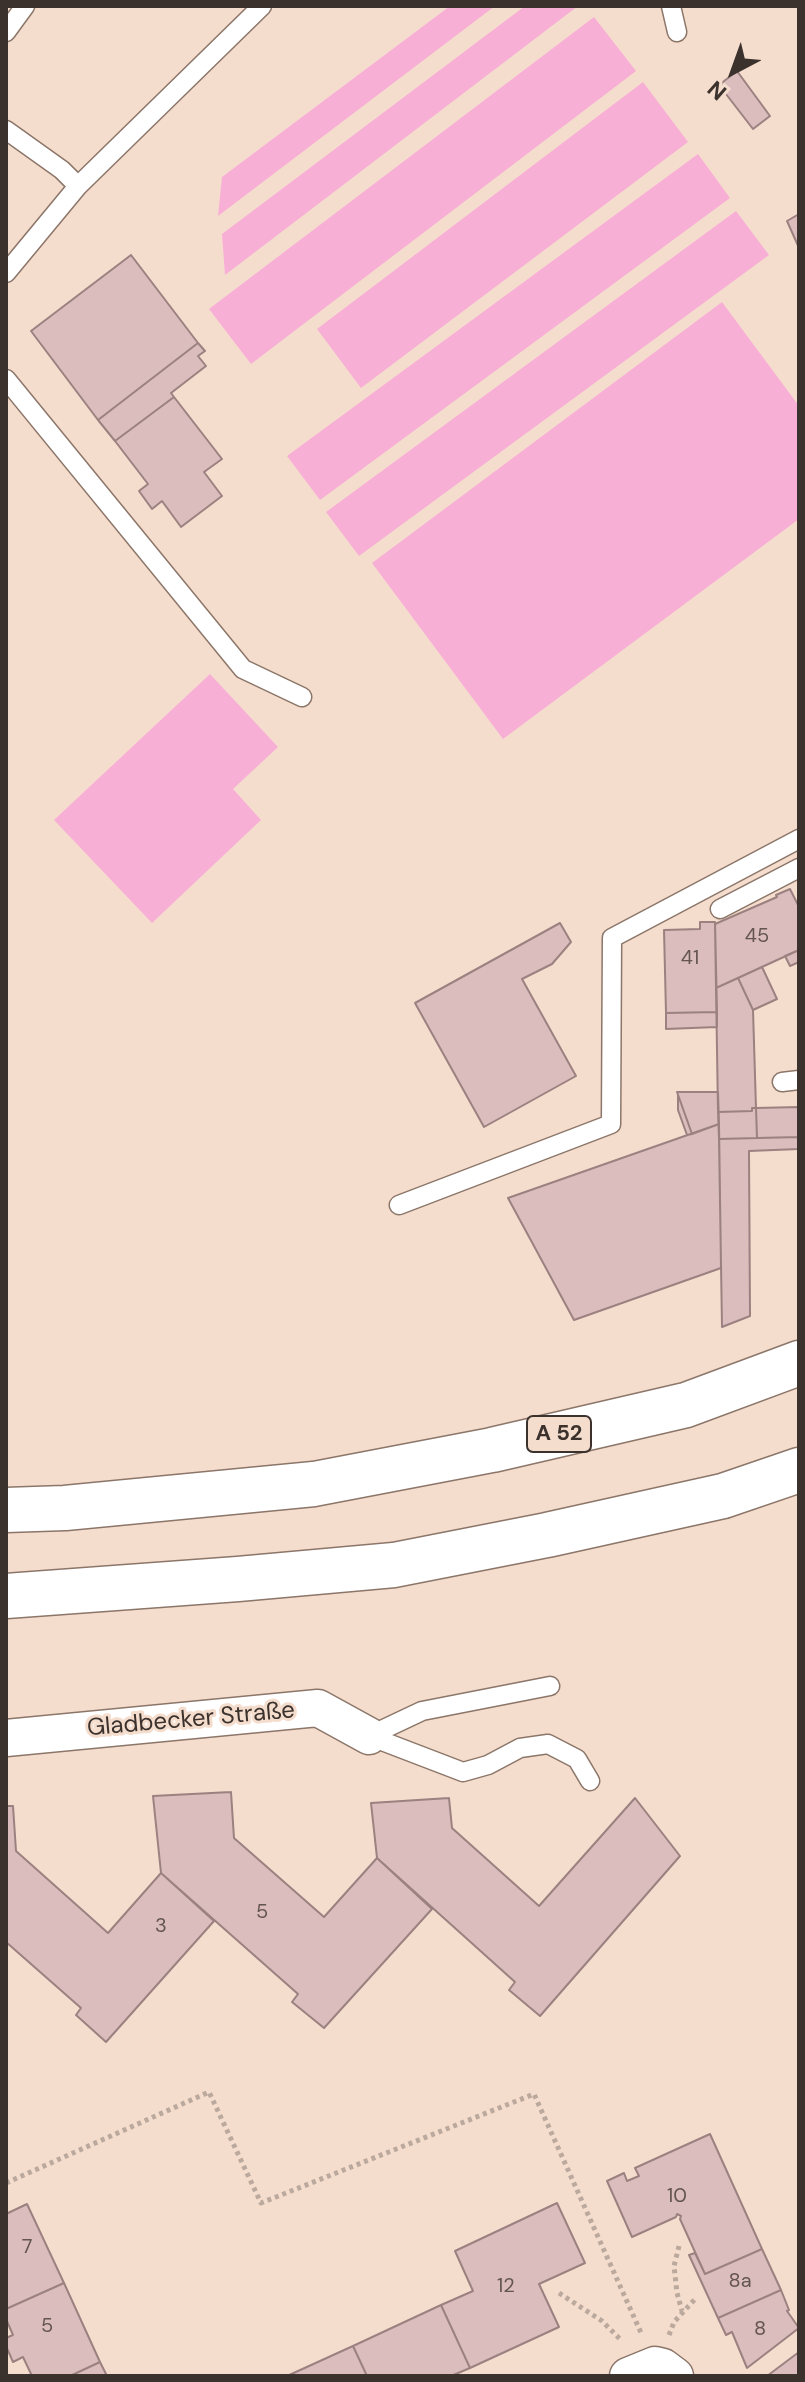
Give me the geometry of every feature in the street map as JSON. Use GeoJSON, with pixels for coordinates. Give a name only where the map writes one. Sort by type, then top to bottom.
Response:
{"type":"FeatureCollection","features":[{"type":"Feature","properties":{"kind":"highway","name":"A 52"},"geometry":{"type":"LineString","coordinates":[[6,1510],[65,1508],[314,1484],[492,1450],[686,1405],[799,1363]]}},
{"type":"Feature","properties":{"kind":"highway"},"geometry":{"type":"LineString","coordinates":[[6,1596],[394,1565],[723,1496],[799,1470]]}},
{"type":"Feature","properties":{"kind":"highway"},"geometry":{"type":"LineString","coordinates":[[6,1627],[238,1579]]}},
{"type":"Feature","properties":{"kind":"street","name":"Gladbecker Straße"},"geometry":{"type":"LineString","coordinates":[[6,1738],[318,1708],[369,1736]]}},
{"type":"Feature","properties":{"kind":"lane"},"geometry":{"type":"LineString","coordinates":[[6,32],[25,6]]}},
{"type":"Feature","properties":{"kind":"lane"},"geometry":{"type":"LineString","coordinates":[[6,273],[78,186],[262,6]]}},
{"type":"Feature","properties":{"kind":"lane"},"geometry":{"type":"LineString","coordinates":[[671,6],[677,32]]}},
{"type":"Feature","properties":{"kind":"lane"},"geometry":{"type":"LineString","coordinates":[[6,130],[62,170],[78,186]]}},
{"type":"Feature","properties":{"kind":"lane"},"geometry":{"type":"LineString","coordinates":[[6,379],[243,669],[302,697]]}},
{"type":"Feature","properties":{"kind":"lane"},"geometry":{"type":"LineString","coordinates":[[399,1205],[611,1124],[612,938],[799,839]]}},
{"type":"Feature","properties":{"kind":"lane"},"geometry":{"type":"LineString","coordinates":[[720,909],[799,868]]}},
{"type":"Feature","properties":{"kind":"lane"},"geometry":{"type":"LineString","coordinates":[[369,1736],[422,1711],[550,1686]]}},
{"type":"Feature","properties":{"kind":"lane"},"geometry":{"type":"LineString","coordinates":[[369,1736],[463,1772],[488,1765],[520,1748],[548,1744],[577,1759],[590,1781]]}},
{"type":"Feature","properties":{"kind":"path"},"geometry":{"type":"LineString","coordinates":[[6,2183],[209,2092],[261,2203],[534,2094],[650,2372]]}},
{"type":"Feature","properties":{"kind":"path"},"geometry":{"type":"LineString","coordinates":[[679,2246],[674,2266],[682,2311]]}},
{"type":"Feature","properties":{"kind":"path"},"geometry":{"type":"LineString","coordinates":[[559,2293],[602,2321],[650,2372]]}},
{"type":"Feature","properties":{"kind":"shaded area"},"geometry":{"type":"Polygon","coordinates":[[[450,6],[495,6],[218,216],[222,177],[450,6]]]}},
{"type":"Feature","properties":{"kind":"shaded area"},"geometry":{"type":"Polygon","coordinates":[[[525,6],[578,6],[225,275],[222,234],[525,6]]]}},
{"type":"Feature","properties":{"kind":"shaded area"},"geometry":{"type":"Polygon","coordinates":[[[594,17],[636,71],[251,364],[209,309],[594,17]]]}},
{"type":"Feature","properties":{"kind":"shaded area"},"geometry":{"type":"Polygon","coordinates":[[[643,82],[688,142],[361,388],[317,329],[643,82]]]}},
{"type":"Feature","properties":{"kind":"shaded area"},"geometry":{"type":"Polygon","coordinates":[[[698,154],[730,198],[320,500],[287,456],[698,154]]]}},
{"type":"Feature","properties":{"kind":"shaded area"},"geometry":{"type":"Polygon","coordinates":[[[736,211],[769,255],[359,556],[326,512],[736,211]]]}},
{"type":"Feature","properties":{"kind":"shaded area"},"geometry":{"type":"Polygon","coordinates":[[[722,302],[799,406],[799,519],[503,739],[372,563],[722,302]]]}},
{"type":"Feature","properties":{"kind":"shaded area"},"geometry":{"type":"Polygon","coordinates":[[[210,674],[278,747],[233,789],[261,820],[152,923],[54,820],[210,674]]]}},
{"type":"Feature","properties":{"kind":"building"},"geometry":{"type":"Polygon","coordinates":[[[737,71],[770,116],[753,129],[719,85],[737,71]]]}},
{"type":"Feature","properties":{"kind":"building"},"geometry":{"type":"Polygon","coordinates":[[[799,214],[799,248],[787,221],[799,214]]]}},
{"type":"Feature","properties":{"kind":"building"},"geometry":{"type":"Polygon","coordinates":[[[131,255],[198,343],[98,420],[31,331],[131,255]]]}},
{"type":"Feature","properties":{"kind":"building"},"geometry":{"type":"Polygon","coordinates":[[[198,343],[205,351],[198,356],[206,366],[171,393],[174,397],[115,441],[98,420],[198,343]]]}},
{"type":"Feature","properties":{"kind":"building"},"geometry":{"type":"Polygon","coordinates":[[[174,397],[222,459],[204,472],[222,496],[181,527],[162,501],[152,509],[139,491],[148,484],[115,441],[174,397]]]}},
{"type":"Feature","properties":{"kind":"building"},"geometry":{"type":"Polygon","coordinates":[[[790,889],[799,907],[799,950],[716,988],[715,924],[790,889]]]}},
{"type":"Feature","properties":{"kind":"building"},"geometry":{"type":"Polygon","coordinates":[[[700,922],[715,922],[717,1012],[666,1013],[664,930],[700,929],[700,922]]]}},
{"type":"Feature","properties":{"kind":"building"},"geometry":{"type":"Polygon","coordinates":[[[560,923],[571,942],[552,964],[522,979],[576,1076],[484,1127],[415,1003],[560,923]]]}},
{"type":"Feature","properties":{"kind":"building"},"geometry":{"type":"Polygon","coordinates":[[[799,950],[799,962],[790,966],[785,956],[799,950]]]}},
{"type":"Feature","properties":{"kind":"building"},"geometry":{"type":"Polygon","coordinates":[[[762,967],[777,999],[753,1010],[738,978],[762,967]]]}},
{"type":"Feature","properties":{"kind":"building"},"geometry":{"type":"Polygon","coordinates":[[[738,978],[753,1010],[756,1108],[752,1111],[718,1112],[716,988],[738,978]]]}},
{"type":"Feature","properties":{"kind":"building"},"geometry":{"type":"Polygon","coordinates":[[[717,1012],[717,1027],[666,1029],[666,1013],[717,1012]]]}},
{"type":"Feature","properties":{"kind":"building"},"geometry":{"type":"Polygon","coordinates":[[[677,1092],[718,1092],[719,1124],[692,1134],[677,1092]]]}},
{"type":"Feature","properties":{"kind":"building"},"geometry":{"type":"Polygon","coordinates":[[[678,1095],[692,1134],[687,1135],[678,1110],[678,1095]]]}},
{"type":"Feature","properties":{"kind":"building"},"geometry":{"type":"Polygon","coordinates":[[[799,1107],[799,1137],[757,1138],[756,1108],[799,1107]]]}},
{"type":"Feature","properties":{"kind":"building"},"geometry":{"type":"Polygon","coordinates":[[[756,1108],[757,1138],[719,1139],[718,1112],[752,1111],[756,1108]]]}},
{"type":"Feature","properties":{"kind":"building"},"geometry":{"type":"Polygon","coordinates":[[[719,1124],[721,1268],[574,1320],[508,1198],[719,1124]]]}},
{"type":"Feature","properties":{"kind":"building"},"geometry":{"type":"Polygon","coordinates":[[[799,1137],[799,1149],[749,1151],[750,1316],[722,1327],[719,1139],[799,1137]]]}},
{"type":"Feature","properties":{"kind":"building"},"geometry":{"type":"Polygon","coordinates":[[[231,1792],[234,1838],[324,1917],[377,1858],[432,1909],[324,2028],[292,2002],[298,1994],[161,1873],[153,1796],[231,1792]]]}},
{"type":"Feature","properties":{"kind":"building"},"geometry":{"type":"Polygon","coordinates":[[[449,1798],[452,1828],[539,1906],[635,1798],[680,1856],[540,2016],[509,1990],[515,1982],[377,1858],[371,1803],[449,1798]]]}},
{"type":"Feature","properties":{"kind":"building"},"geometry":{"type":"Polygon","coordinates":[[[6,1806],[13,1806],[16,1851],[108,1933],[161,1873],[214,1921],[106,2042],[76,2015],[81,2008],[6,1942],[6,1806]]]}},
{"type":"Feature","properties":{"kind":"building"},"geometry":{"type":"Polygon","coordinates":[[[710,2134],[762,2249],[705,2274],[681,2216],[677,2214],[632,2237],[607,2181],[624,2173],[627,2181],[639,2176],[635,2168],[710,2134]]]}},
{"type":"Feature","properties":{"kind":"building"},"geometry":{"type":"Polygon","coordinates":[[[557,2203],[585,2263],[539,2284],[559,2327],[470,2368],[441,2305],[473,2291],[455,2251],[557,2203]]]}},
{"type":"Feature","properties":{"kind":"building"},"geometry":{"type":"Polygon","coordinates":[[[27,2204],[64,2283],[6,2309],[6,2214],[27,2204]]]}},
{"type":"Feature","properties":{"kind":"building"},"geometry":{"type":"Polygon","coordinates":[[[762,2249],[781,2290],[718,2318],[689,2255],[695,2253],[705,2274],[762,2249]]]}},
{"type":"Feature","properties":{"kind":"building"},"geometry":{"type":"Polygon","coordinates":[[[64,2283],[100,2362],[70,2376],[32,2376],[23,2357],[13,2362],[6,2346],[6,2338],[13,2335],[6,2319],[6,2309],[64,2283]]]}},
{"type":"Feature","properties":{"kind":"building"},"geometry":{"type":"Polygon","coordinates":[[[781,2290],[787,2311],[799,2328],[747,2368],[732,2332],[726,2335],[718,2318],[781,2290]]]}},
{"type":"Feature","properties":{"kind":"building"},"geometry":{"type":"Polygon","coordinates":[[[441,2305],[470,2368],[451,2376],[367,2376],[353,2346],[441,2305]]]}},
{"type":"Feature","properties":{"kind":"building"},"geometry":{"type":"Polygon","coordinates":[[[353,2346],[367,2376],[287,2376],[353,2346]]]}},
{"type":"Feature","properties":{"kind":"building"},"geometry":{"type":"Polygon","coordinates":[[[799,2352],[799,2376],[767,2376],[799,2352]]]}},
{"type":"Feature","properties":{"kind":"building"},"geometry":{"type":"Polygon","coordinates":[[[100,2362],[107,2376],[70,2376],[100,2362]]]}}]}
